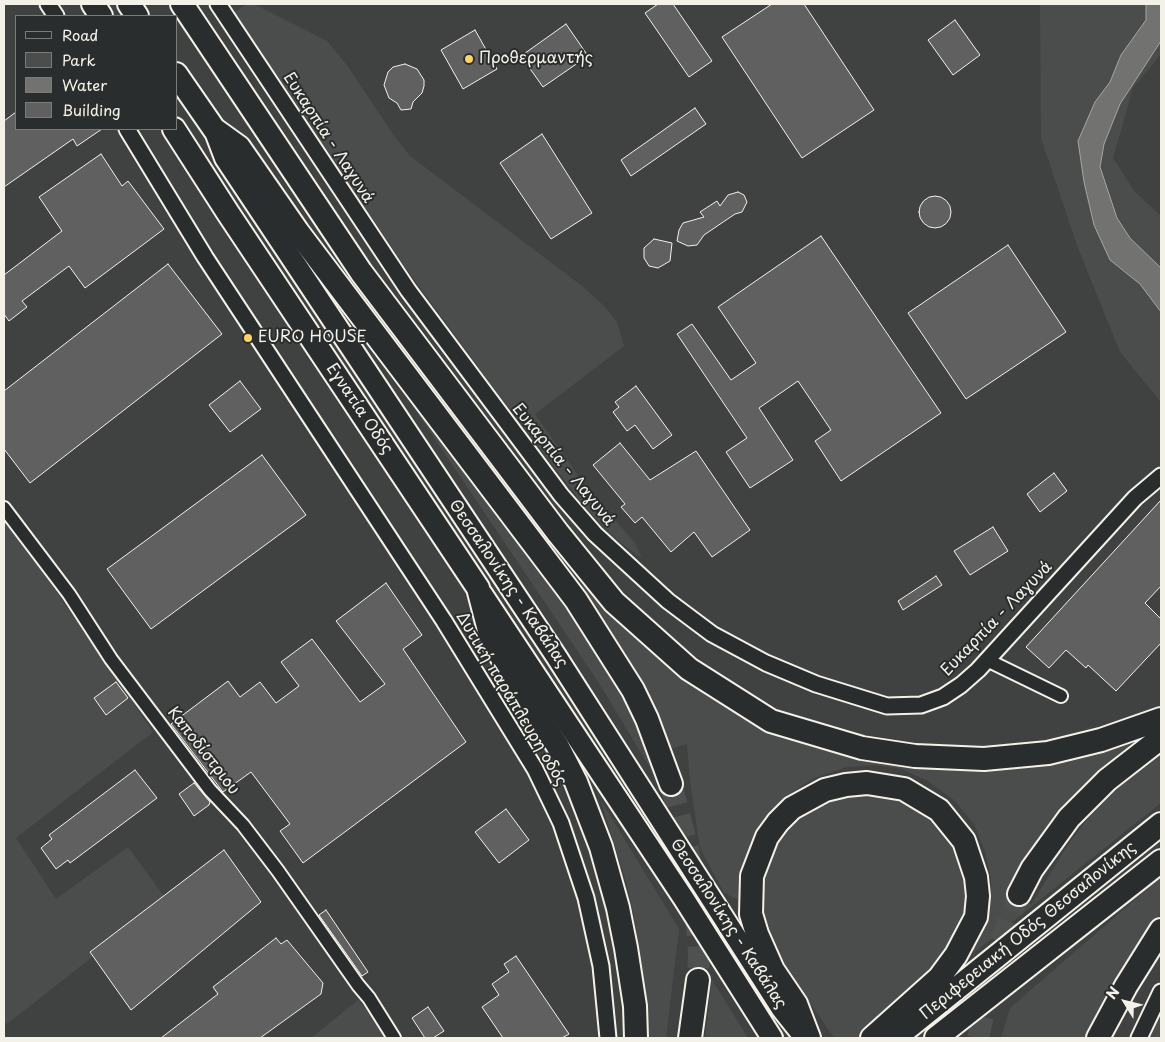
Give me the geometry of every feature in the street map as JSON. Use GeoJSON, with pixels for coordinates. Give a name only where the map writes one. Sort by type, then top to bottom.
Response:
{"type":"FeatureCollection","features":[{"type":"Feature","properties":{"kind":"highway"},"geometry":{"type":"LineString","coordinates":[[93,4],[100,15]]}},
{"type":"Feature","properties":{"kind":"highway"},"geometry":{"type":"LineString","coordinates":[[129,4],[136,15]]}},
{"type":"Feature","properties":{"kind":"highway"},"geometry":{"type":"LineString","coordinates":[[182,4],[361,272],[579,560],[620,608],[688,669],[771,720],[862,748],[915,756],[984,759],[1048,752],[1101,740],[1161,719]]}},
{"type":"Feature","properties":{"kind":"highway"},"geometry":{"type":"LineString","coordinates":[[178,77],[214,129],[239,147],[304,239],[576,600],[633,690],[647,719],[671,784]]}},
{"type":"Feature","properties":{"kind":"highway","name":"Θεσσαλονίκης - Καβάλας"},"geometry":{"type":"LineString","coordinates":[[214,129],[225,158],[556,656],[782,1009],[805,1038]]}},
{"type":"Feature","properties":{"kind":"highway","name":"Εγνατία Οδός"},"geometry":{"type":"LineString","coordinates":[[175,130],[233,221],[478,588],[492,642],[576,782],[601,847],[618,908],[626,948],[635,1006],[636,1038]]}},
{"type":"Feature","properties":{"kind":"highway","name":"Θεσσαλονίκης - Καβάλας"},"geometry":{"type":"LineString","coordinates":[[478,588],[684,899],[772,1038]]}},
{"type":"Feature","properties":{"kind":"highway"},"geometry":{"type":"LineString","coordinates":[[1019,894],[1032,869],[1069,818],[1114,774],[1161,738]]}},
{"type":"Feature","properties":{"kind":"highway"},"geometry":{"type":"LineString","coordinates":[[809,1038],[796,1004],[773,970],[757,934],[751,914],[752,876],[767,837],[792,808],[825,790],[867,783],[904,790],[939,810],[964,841],[976,877],[978,896],[976,917],[956,955],[939,978],[872,1038]]}},
{"type":"Feature","properties":{"kind":"highway","name":"Περιφερειακή Οδός Θεσσαλονίκης"},"geometry":{"type":"LineString","coordinates":[[895,1038],[1161,824]]}},
{"type":"Feature","properties":{"kind":"highway","name":"Περιφερειακή Οδός Θεσσαλονίκης"},"geometry":{"type":"LineString","coordinates":[[936,1038],[952,1030],[1161,861]]}},
{"type":"Feature","properties":{"kind":"highway"},"geometry":{"type":"LineString","coordinates":[[1098,1038],[1126,986],[1161,930]]}},
{"type":"Feature","properties":{"kind":"highway"},"geometry":{"type":"LineString","coordinates":[[690,1038],[698,980]]}},
{"type":"Feature","properties":{"kind":"street"},"geometry":{"type":"LineString","coordinates":[[48,4],[55,15]]}},
{"type":"Feature","properties":{"kind":"street","name":"Ευκαρπία - Λαγυνά"},"geometry":{"type":"LineString","coordinates":[[218,4],[408,290],[540,469],[595,534],[657,592],[712,634],[766,663],[816,684],[887,706],[920,705],[943,696],[961,685],[987,660],[1135,498],[1161,476]]}},
{"type":"Feature","properties":{"kind":"street","name":"Δυτική παράπλευρη οδός"},"geometry":{"type":"LineString","coordinates":[[128,130],[205,257],[499,706],[535,769],[561,823],[590,911],[599,956],[608,1038]]}},
{"type":"Feature","properties":{"kind":"street","name":"Καποδίστριου"},"geometry":{"type":"LineString","coordinates":[[4,508],[69,594],[111,659],[210,790],[244,825],[283,878],[358,985],[370,998],[394,1038]]}},
{"type":"Feature","properties":{"kind":"street"},"geometry":{"type":"LineString","coordinates":[[987,660],[1061,696]]}},
{"type":"Feature","properties":{"kind":"street"},"geometry":{"type":"LineString","coordinates":[[1139,1038],[1161,992]]}},
{"type":"Feature","properties":{"kind":"shaded area"},"geometry":{"type":"Polygon","coordinates":[[[4,4],[1161,4],[1161,1038],[4,1038],[4,4]]]}},
{"type":"Feature","properties":{"kind":"green space"},"geometry":{"type":"Polygon","coordinates":[[[247,4],[254,4],[327,41],[346,64],[410,156],[582,286],[604,306],[617,322],[624,346],[535,414],[586,487],[635,543],[642,559],[614,537],[585,507],[496,391],[405,267],[233,13],[247,4]]]}},
{"type":"Feature","properties":{"kind":"green space"},"geometry":{"type":"Polygon","coordinates":[[[1040,4],[1161,4],[1161,54],[1133,88],[1113,158],[1134,191],[1161,216],[1161,402],[1120,352],[1078,248],[1041,138],[1040,4]]]}},
{"type":"Feature","properties":{"kind":"green space"},"geometry":{"type":"Polygon","coordinates":[[[401,382],[586,627],[652,747],[655,776],[599,683],[398,384],[401,382]]]}},
{"type":"Feature","properties":{"kind":"green space"},"geometry":{"type":"Polygon","coordinates":[[[4,516],[153,732],[16,838],[56,899],[128,847],[166,899],[7,1024],[4,1021],[4,516]]]}},
{"type":"Feature","properties":{"kind":"green space"},"geometry":{"type":"Polygon","coordinates":[[[586,584],[641,644],[689,681],[762,728],[1035,765],[1133,742],[1112,762],[1012,891],[1031,905],[1067,846],[1092,813],[1122,781],[1161,750],[1161,803],[966,959],[984,927],[989,908],[991,879],[985,851],[974,824],[954,800],[926,780],[902,769],[875,765],[847,767],[814,778],[788,795],[767,820],[741,901],[724,893],[700,848],[690,781],[687,744],[670,749],[579,588],[586,584]]]}},
{"type":"Feature","properties":{"kind":"green space"},"geometry":{"type":"Polygon","coordinates":[[[855,789],[921,804],[962,849],[969,910],[939,962],[921,981],[858,1038],[834,1038],[783,963],[771,938],[760,899],[761,884],[767,856],[798,811],[855,789]]]}},
{"type":"Feature","properties":{"kind":"green space"},"geometry":{"type":"Polygon","coordinates":[[[600,799],[679,929],[666,1038],[644,1038],[642,980],[635,921],[627,885],[600,799]]]}},
{"type":"Feature","properties":{"kind":"green space"},"geometry":{"type":"Polygon","coordinates":[[[1161,877],[1161,913],[1144,937],[1090,1038],[1001,1038],[1010,1008],[1161,877]]]}},
{"type":"Feature","properties":{"kind":"green space"},"geometry":{"type":"Polygon","coordinates":[[[712,980],[748,1038],[705,1038],[712,980]]]}},
{"type":"Feature","properties":{"kind":"green space"},"geometry":{"type":"Polygon","coordinates":[[[358,1000],[372,1016],[386,1038],[311,1038],[358,1000]]]}},
{"type":"Feature","properties":{"kind":"green space"},"geometry":{"type":"Polygon","coordinates":[[[1161,1013],[1161,1038],[1149,1038],[1161,1013]]]}},
{"type":"Feature","properties":{"kind":"water"},"geometry":{"type":"Polygon","coordinates":[[[1146,4],[1161,4],[1161,41],[1120,104],[1104,144],[1100,167],[1117,218],[1130,238],[1161,268],[1161,312],[1140,284],[1110,260],[1094,225],[1084,182],[1078,141],[1095,102],[1110,82],[1121,55],[1146,20],[1146,4]]]}},
{"type":"Feature","properties":{"kind":"building"},"geometry":{"type":"Polygon","coordinates":[[[658,4],[673,4],[712,61],[689,77],[645,13],[658,4]]]}},
{"type":"Feature","properties":{"kind":"building"},"geometry":{"type":"Polygon","coordinates":[[[772,4],[804,4],[874,110],[802,158],[722,37],[772,4]]]}},
{"type":"Feature","properties":{"kind":"building"},"geometry":{"type":"Polygon","coordinates":[[[955,20],[980,55],[953,75],[928,40],[955,20]]]}},
{"type":"Feature","properties":{"kind":"building"},"geometry":{"type":"Polygon","coordinates":[[[566,24],[588,56],[543,87],[521,56],[566,24]]]}},
{"type":"Feature","properties":{"kind":"building","name":"Προθερμαντής"},"geometry":{"type":"Polygon","coordinates":[[[475,30],[497,69],[463,89],[441,50],[475,30]]]}},
{"type":"Feature","properties":{"kind":"building"},"geometry":{"type":"Polygon","coordinates":[[[405,64],[417,69],[424,80],[424,86],[422,93],[413,102],[411,109],[401,110],[397,103],[389,98],[384,85],[388,72],[393,67],[405,64]]]}},
{"type":"Feature","properties":{"kind":"building"},"geometry":{"type":"Polygon","coordinates":[[[695,108],[706,124],[631,176],[621,160],[695,108]]]}},
{"type":"Feature","properties":{"kind":"building"},"geometry":{"type":"Polygon","coordinates":[[[15,113],[15,130],[101,130],[77,146],[73,139],[4,187],[4,121],[15,113]]]}},
{"type":"Feature","properties":{"kind":"building"},"geometry":{"type":"Polygon","coordinates":[[[542,134],[592,213],[551,239],[500,163],[542,134]]]}},
{"type":"Feature","properties":{"kind":"building"},"geometry":{"type":"Polygon","coordinates":[[[101,154],[122,186],[128,181],[164,229],[85,288],[69,266],[22,301],[27,307],[9,321],[4,314],[4,275],[62,231],[39,197],[101,154]]]}},
{"type":"Feature","properties":{"kind":"building"},"geometry":{"type":"Polygon","coordinates":[[[738,192],[744,195],[747,202],[742,212],[735,214],[704,235],[697,245],[688,246],[677,241],[679,230],[683,223],[704,217],[700,212],[717,201],[720,206],[728,195],[738,192]]]}},
{"type":"Feature","properties":{"kind":"building"},"geometry":{"type":"Polygon","coordinates":[[[935,196],[941,197],[946,201],[950,206],[950,218],[946,223],[941,227],[935,228],[929,227],[924,223],[920,218],[919,212],[920,206],[924,201],[929,197],[935,196]]]}},
{"type":"Feature","properties":{"kind":"building"},"geometry":{"type":"Polygon","coordinates":[[[821,236],[941,413],[841,481],[815,441],[831,430],[798,381],[759,408],[793,460],[750,488],[726,452],[747,438],[677,334],[692,324],[731,380],[756,363],[718,307],[821,236]]]}},
{"type":"Feature","properties":{"kind":"building"},"geometry":{"type":"Polygon","coordinates":[[[654,239],[672,243],[670,261],[658,268],[649,266],[644,258],[644,248],[654,239]]]}},
{"type":"Feature","properties":{"kind":"building"},"geometry":{"type":"Polygon","coordinates":[[[1008,245],[1066,332],[966,399],[908,313],[1008,245]]]}},
{"type":"Feature","properties":{"kind":"building"},"geometry":{"type":"Polygon","coordinates":[[[168,264],[222,334],[30,483],[4,449],[4,391],[168,264]]]}},
{"type":"Feature","properties":{"kind":"building"},"geometry":{"type":"Polygon","coordinates":[[[240,381],[261,409],[230,432],[209,405],[240,381]]]}},
{"type":"Feature","properties":{"kind":"building"},"geometry":{"type":"Polygon","coordinates":[[[636,386],[672,435],[653,449],[635,425],[627,431],[613,412],[619,407],[615,402],[636,386]]]}},
{"type":"Feature","properties":{"kind":"building"},"geometry":{"type":"Polygon","coordinates":[[[620,443],[650,480],[696,451],[750,530],[712,557],[694,532],[671,552],[642,517],[635,523],[621,507],[625,504],[593,465],[620,443]]]}},
{"type":"Feature","properties":{"kind":"building"},"geometry":{"type":"Polygon","coordinates":[[[262,455],[306,515],[151,629],[107,569],[262,455]]]}},
{"type":"Feature","properties":{"kind":"building"},"geometry":{"type":"Polygon","coordinates":[[[1054,473],[1067,491],[1040,512],[1027,494],[1054,473]]]}},
{"type":"Feature","properties":{"kind":"building"},"geometry":{"type":"Polygon","coordinates":[[[1161,500],[1161,586],[1145,603],[1161,619],[1161,643],[1116,691],[1088,665],[1086,668],[1066,650],[1049,668],[1026,647],[1161,500]]]}},
{"type":"Feature","properties":{"kind":"building"},"geometry":{"type":"Polygon","coordinates":[[[993,527],[1008,551],[970,575],[954,551],[993,527]]]}},
{"type":"Feature","properties":{"kind":"building"},"geometry":{"type":"Polygon","coordinates":[[[936,576],[942,585],[903,610],[898,601],[936,576]]]}},
{"type":"Feature","properties":{"kind":"building"},"geometry":{"type":"Polygon","coordinates":[[[386,583],[422,635],[403,649],[466,742],[303,863],[280,831],[290,824],[251,772],[223,792],[171,724],[228,681],[240,697],[260,682],[276,703],[299,686],[281,662],[312,639],[360,702],[385,684],[336,621],[386,583]]]}},
{"type":"Feature","properties":{"kind":"building"},"geometry":{"type":"Polygon","coordinates":[[[116,682],[128,698],[106,715],[94,698],[116,682]]]}},
{"type":"Feature","properties":{"kind":"building"},"geometry":{"type":"Polygon","coordinates":[[[135,770],[157,798],[70,863],[68,860],[56,869],[41,848],[52,839],[49,835],[135,770]]]}},
{"type":"Feature","properties":{"kind":"building"},"geometry":{"type":"Polygon","coordinates":[[[194,783],[210,802],[209,805],[194,816],[179,794],[194,783]]]}},
{"type":"Feature","properties":{"kind":"building"},"geometry":{"type":"Polygon","coordinates":[[[506,809],[529,840],[499,863],[475,832],[506,809]]]}},
{"type":"Feature","properties":{"kind":"building"},"geometry":{"type":"Polygon","coordinates":[[[224,850],[261,902],[131,1010],[90,952],[224,850]]]}},
{"type":"Feature","properties":{"kind":"building"},"geometry":{"type":"Polygon","coordinates":[[[326,910],[368,972],[362,976],[319,915],[326,910]]]}},
{"type":"Feature","properties":{"kind":"building"},"geometry":{"type":"Polygon","coordinates":[[[276,938],[281,944],[287,940],[323,983],[321,994],[260,1038],[161,1038],[218,994],[213,987],[276,938]]]}},
{"type":"Feature","properties":{"kind":"building"},"geometry":{"type":"Polygon","coordinates":[[[516,956],[569,1034],[562,1038],[503,1038],[482,1007],[499,995],[492,984],[509,972],[504,964],[516,956]]]}},
{"type":"Feature","properties":{"kind":"building"},"geometry":{"type":"Polygon","coordinates":[[[428,1007],[444,1031],[433,1038],[425,1038],[412,1018],[428,1007]]]}},
{"type":"Feature","properties":{"kind":"tunnel"},"geometry":{"type":"LineString","coordinates":[[671,784],[689,854],[695,896],[699,955],[698,980]]}},
{"type":"Feature","properties":{"kind":"tunnel"},"geometry":{"type":"LineString","coordinates":[[978,1038],[998,948],[1019,894]]}},
{"type":"Feature","properties":{"kind":"place","name":"Προθερμαντής"},"geometry":{"type":"Point","coordinates":[469,59]}},
{"type":"Feature","properties":{"kind":"place","name":"EURO HOUSE"},"geometry":{"type":"Point","coordinates":[248,338]}}]}
